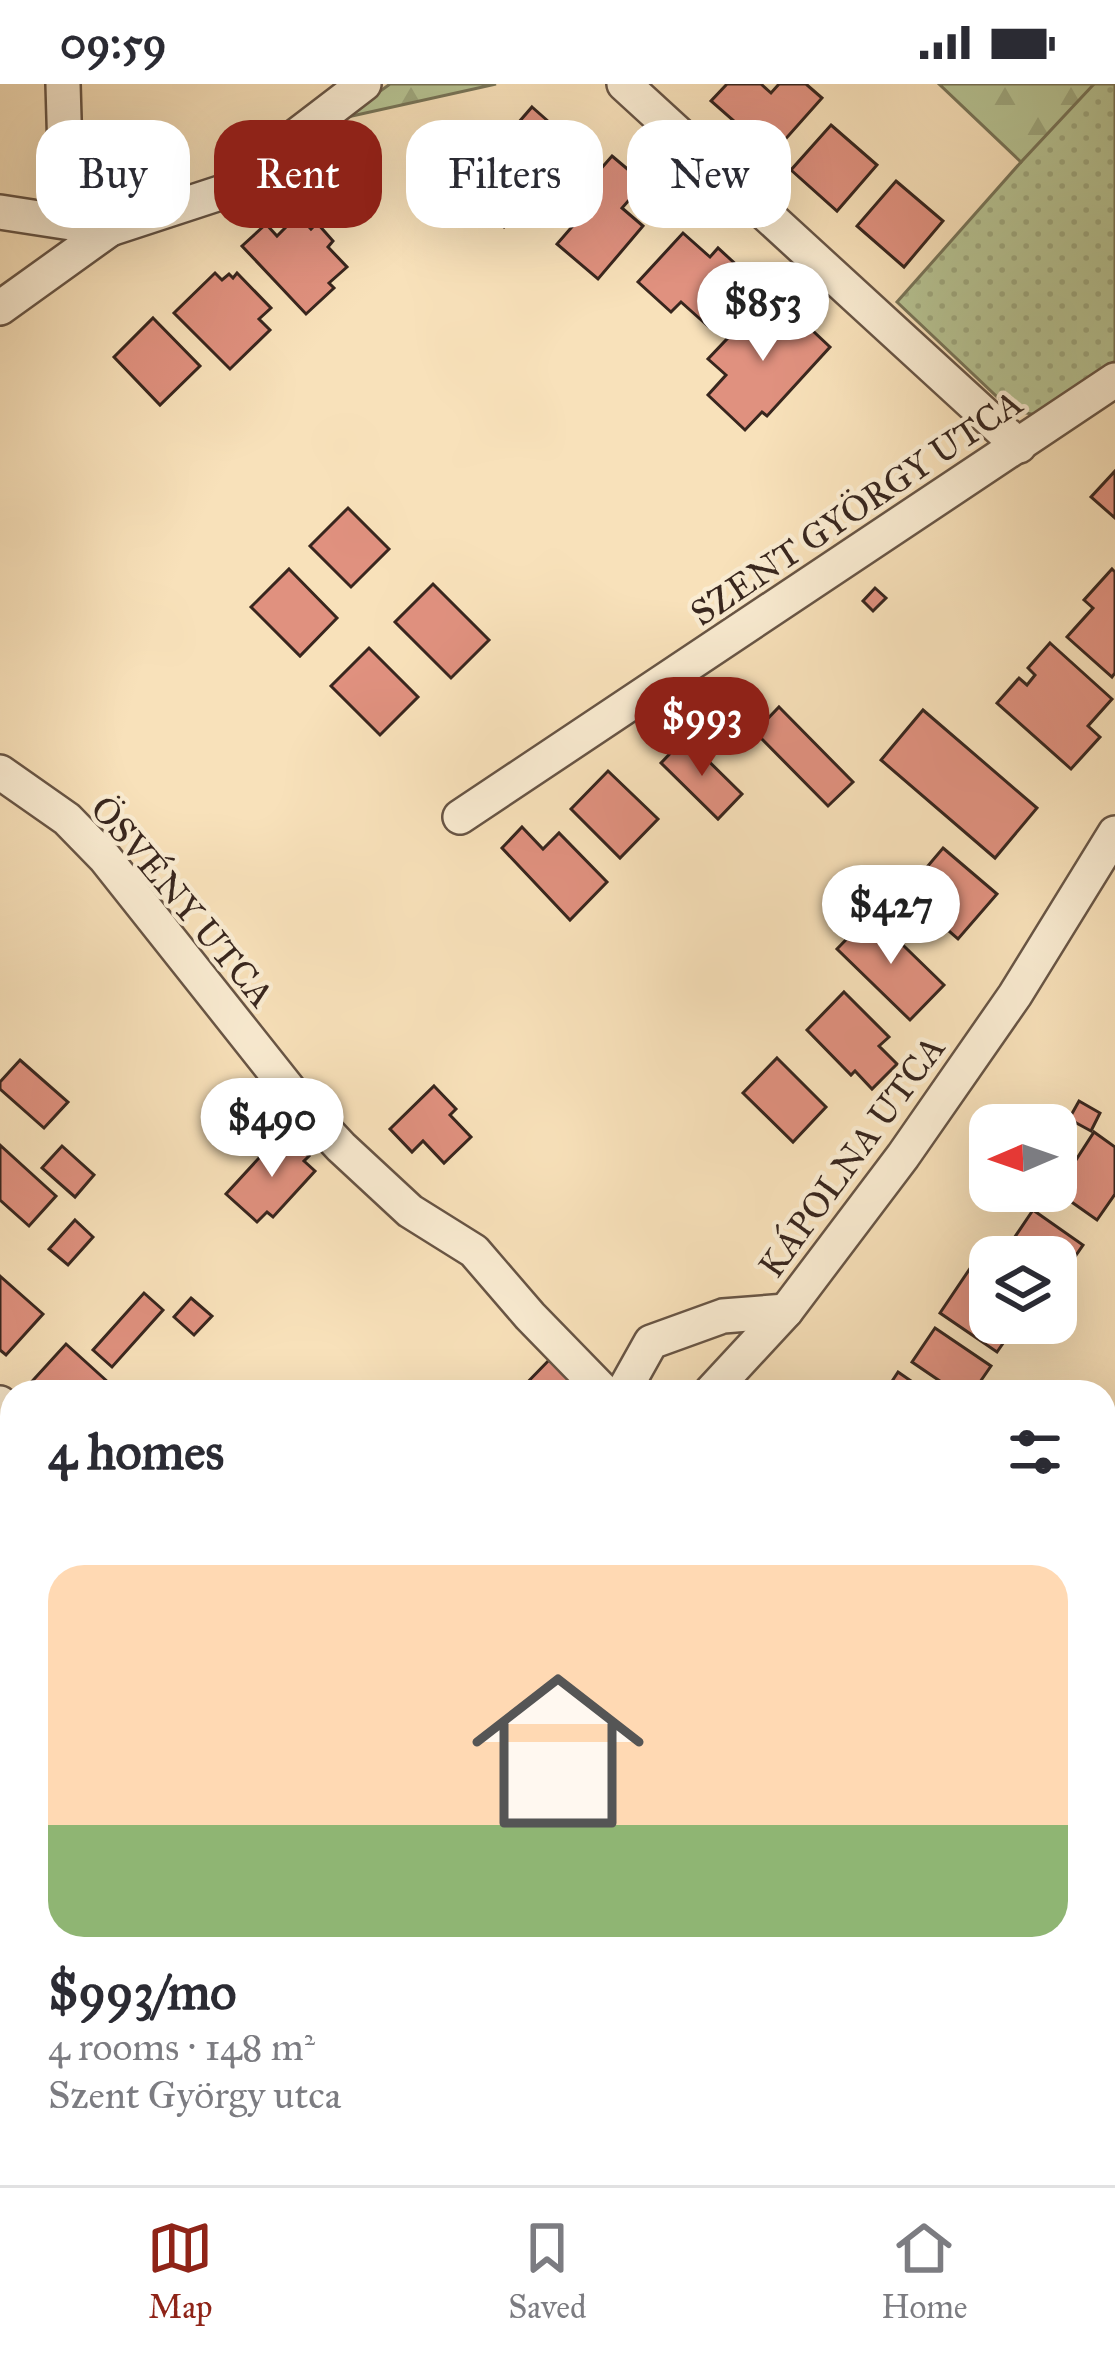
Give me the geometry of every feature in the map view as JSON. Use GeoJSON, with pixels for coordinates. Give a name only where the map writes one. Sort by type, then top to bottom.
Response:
{"type":"FeatureCollection","features":[{"type":"Feature","properties":{"kind":"street"},"geometry":{"type":"LineString","coordinates":[[63,84],[64,120]]}},
{"type":"Feature","properties":{"kind":"street"},"geometry":{"type":"LineString","coordinates":[[0,308],[110,230],[223,192],[364,84]]}},
{"type":"Feature","properties":{"kind":"street"},"geometry":{"type":"LineString","coordinates":[[624,84],[1019,446]]}},
{"type":"Feature","properties":{"kind":"street"},"geometry":{"type":"LineString","coordinates":[[0,212],[36,217]]}},
{"type":"Feature","properties":{"kind":"street"},"geometry":{"type":"LineString","coordinates":[[100,228],[110,230]]}},
{"type":"Feature","properties":{"kind":"street","name":"SZENT GYÖRGY UTCA"},"geometry":{"type":"LineString","coordinates":[[460,817],[1115,380]]}},
{"type":"Feature","properties":{"kind":"street","name":"ÖSVÉNY UTCA"},"geometry":{"type":"LineString","coordinates":[[0,772],[67,819],[106,858],[298,1101],[341,1147],[410,1210],[474,1251],[592,1380]]}},
{"type":"Feature","properties":{"kind":"street","name":"KÁPOLNA UTCA"},"geometry":{"type":"LineString","coordinates":[[722,1380],[786,1311],[903,1156],[1016,995],[1115,833]]}},
{"type":"Feature","properties":{"kind":"street"},"geometry":{"type":"LineString","coordinates":[[630,1380],[651,1342],[723,1316],[786,1311]]}},
{"type":"Feature","properties":{"kind":"green space"},"geometry":{"type":"Polygon","coordinates":[[[390,84],[496,84],[343,118],[390,84]]]}},
{"type":"Feature","properties":{"kind":"green space"},"geometry":{"type":"Polygon","coordinates":[[[939,84],[1094,84],[1021,162],[939,84]]]}},
{"type":"Feature","properties":{"kind":"green space"},"geometry":{"type":"Polygon","coordinates":[[[1044,84],[1115,84],[1115,361],[1036,415],[1011,410],[897,302],[1021,162],[1044,84]]]}},
{"type":"Feature","properties":{"kind":"building"},"geometry":{"type":"Polygon","coordinates":[[[727,84],[761,84],[771,93],[779,84],[806,84],[822,98],[791,133],[791,120],[733,120],[711,101],[727,84]]]}},
{"type":"Feature","properties":{"kind":"building"},"geometry":{"type":"Polygon","coordinates":[[[532,107],[547,120],[521,120],[532,107]]]}},
{"type":"Feature","properties":{"kind":"building"},"geometry":{"type":"Polygon","coordinates":[[[831,125],[877,165],[837,211],[791,170],[831,125]]]}},
{"type":"Feature","properties":{"kind":"building"},"geometry":{"type":"Polygon","coordinates":[[[612,156],[627,169],[627,202],[622,208],[627,212],[627,228],[641,228],[598,279],[557,244],[571,228],[603,228],[603,166],[612,156]]]}},
{"type":"Feature","properties":{"kind":"building"},"geometry":{"type":"Polygon","coordinates":[[[896,181],[943,221],[904,267],[857,226],[896,181]]]}},
{"type":"Feature","properties":{"kind":"building"},"geometry":{"type":"Polygon","coordinates":[[[262,228],[270,228],[277,236],[285,228],[321,228],[333,241],[328,247],[347,267],[329,283],[334,288],[306,314],[242,246],[262,228]]]}},
{"type":"Feature","properties":{"kind":"building"},"geometry":{"type":"Polygon","coordinates":[[[683,233],[710,257],[718,248],[752,279],[709,327],[681,302],[671,312],[638,282],[683,233]]]}},
{"type":"Feature","properties":{"kind":"building"},"geometry":{"type":"Polygon","coordinates":[[[215,273],[222,280],[237,273],[271,308],[259,319],[270,330],[230,369],[174,313],[215,273]]]}},
{"type":"Feature","properties":{"kind":"building"},"geometry":{"type":"Polygon","coordinates":[[[763,301],[790,327],[798,317],[830,347],[767,416],[762,412],[745,430],[708,395],[726,375],[708,359],[763,301]]]}},
{"type":"Feature","properties":{"kind":"building"},"geometry":{"type":"Polygon","coordinates":[[[153,318],[200,366],[160,405],[114,357],[153,318]]]}},
{"type":"Feature","properties":{"kind":"building"},"geometry":{"type":"Polygon","coordinates":[[[1115,471],[1115,518],[1091,497],[1115,471]]]}},
{"type":"Feature","properties":{"kind":"building"},"geometry":{"type":"Polygon","coordinates":[[[348,508],[389,549],[351,587],[310,546],[348,508]]]}},
{"type":"Feature","properties":{"kind":"building"},"geometry":{"type":"Polygon","coordinates":[[[289,569],[337,618],[300,656],[251,607],[289,569]]]}},
{"type":"Feature","properties":{"kind":"building"},"geometry":{"type":"Polygon","coordinates":[[[1112,569],[1112,677],[1067,637],[1093,608],[1084,600],[1112,569]]]}},
{"type":"Feature","properties":{"kind":"building"},"geometry":{"type":"Polygon","coordinates":[[[433,584],[489,640],[451,678],[395,622],[433,584]]]}},
{"type":"Feature","properties":{"kind":"building"},"geometry":{"type":"Polygon","coordinates":[[[875,588],[886,598],[873,611],[863,601],[875,588]]]}},
{"type":"Feature","properties":{"kind":"building"},"geometry":{"type":"Polygon","coordinates":[[[1050,643],[1112,699],[1088,726],[1100,737],[1071,769],[997,703],[1019,678],[1027,685],[1035,675],[1028,668],[1050,643]]]}},
{"type":"Feature","properties":{"kind":"building"},"geometry":{"type":"Polygon","coordinates":[[[369,648],[418,697],[380,735],[331,686],[369,648]]]}},
{"type":"Feature","properties":{"kind":"building"},"geometry":{"type":"Polygon","coordinates":[[[779,707],[853,782],[828,806],[755,732],[779,707]]]}},
{"type":"Feature","properties":{"kind":"building"},"geometry":{"type":"Polygon","coordinates":[[[923,710],[1037,808],[995,858],[881,760],[923,710]]]}},
{"type":"Feature","properties":{"kind":"building"},"geometry":{"type":"Polygon","coordinates":[[[685,738],[742,794],[718,819],[661,763],[685,738]]]}},
{"type":"Feature","properties":{"kind":"building"},"geometry":{"type":"Polygon","coordinates":[[[608,771],[658,819],[620,858],[571,809],[608,771]]]}},
{"type":"Feature","properties":{"kind":"building"},"geometry":{"type":"Polygon","coordinates":[[[522,827],[543,849],[559,833],[607,882],[570,920],[502,848],[522,827]]]}},
{"type":"Feature","properties":{"kind":"building"},"geometry":{"type":"Polygon","coordinates":[[[943,848],[997,894],[958,939],[905,893],[943,848]]]}},
{"type":"Feature","properties":{"kind":"building"},"geometry":{"type":"Polygon","coordinates":[[[871,914],[944,985],[910,1020],[837,949],[871,914]]]}},
{"type":"Feature","properties":{"kind":"building"},"geometry":{"type":"Polygon","coordinates":[[[844,992],[889,1037],[879,1046],[897,1064],[872,1089],[855,1071],[851,1075],[807,1030],[844,992]]]}},
{"type":"Feature","properties":{"kind":"building"},"geometry":{"type":"Polygon","coordinates":[[[777,1058],[826,1107],[793,1142],[743,1093],[777,1058]]]}},
{"type":"Feature","properties":{"kind":"building"},"geometry":{"type":"Polygon","coordinates":[[[20,1060],[68,1102],[44,1128],[0,1089],[0,1082],[20,1060]]]}},
{"type":"Feature","properties":{"kind":"building"},"geometry":{"type":"Polygon","coordinates":[[[434,1086],[456,1109],[450,1115],[471,1137],[444,1163],[423,1141],[412,1152],[390,1129],[434,1086]]]}},
{"type":"Feature","properties":{"kind":"building"},"geometry":{"type":"Polygon","coordinates":[[[1079,1101],[1100,1113],[1091,1131],[1077,1123],[1079,1101]]]}},
{"type":"Feature","properties":{"kind":"building"},"geometry":{"type":"Polygon","coordinates":[[[1094,1132],[1115,1147],[1115,1194],[1097,1220],[1077,1206],[1077,1158],[1094,1132]]]}},
{"type":"Feature","properties":{"kind":"building"},"geometry":{"type":"Polygon","coordinates":[[[279,1136],[309,1156],[304,1161],[315,1171],[273,1217],[267,1212],[257,1222],[226,1194],[279,1136]]]}},
{"type":"Feature","properties":{"kind":"building"},"geometry":{"type":"Polygon","coordinates":[[[0,1145],[56,1196],[29,1226],[0,1200],[0,1145]]]}},
{"type":"Feature","properties":{"kind":"building"},"geometry":{"type":"Polygon","coordinates":[[[62,1146],[94,1175],[75,1197],[42,1168],[62,1146]]]}},
{"type":"Feature","properties":{"kind":"building"},"geometry":{"type":"Polygon","coordinates":[[[1036,1212],[1070,1236],[1015,1236],[1036,1212]]]}},
{"type":"Feature","properties":{"kind":"building"},"geometry":{"type":"Polygon","coordinates":[[[75,1220],[93,1237],[68,1265],[49,1249],[75,1220]]]}},
{"type":"Feature","properties":{"kind":"building"},"geometry":{"type":"Polygon","coordinates":[[[969,1270],[969,1333],[940,1313],[969,1270]]]}},
{"type":"Feature","properties":{"kind":"building"},"geometry":{"type":"Polygon","coordinates":[[[0,1276],[43,1314],[6,1355],[0,1350],[0,1276]]]}},
{"type":"Feature","properties":{"kind":"building"},"geometry":{"type":"Polygon","coordinates":[[[144,1293],[163,1310],[112,1367],[93,1350],[144,1293]]]}},
{"type":"Feature","properties":{"kind":"building"},"geometry":{"type":"Polygon","coordinates":[[[191,1298],[212,1316],[194,1335],[174,1317],[191,1298]]]}},
{"type":"Feature","properties":{"kind":"building"},"geometry":{"type":"Polygon","coordinates":[[[935,1328],[991,1366],[981,1380],[938,1380],[912,1362],[935,1328]]]}},
{"type":"Feature","properties":{"kind":"building"},"geometry":{"type":"Polygon","coordinates":[[[66,1344],[106,1380],[33,1380],[66,1344]]]}},
{"type":"Feature","properties":{"kind":"building"},"geometry":{"type":"Polygon","coordinates":[[[551,1358],[574,1380],[530,1380],[551,1358]]]}}]}
